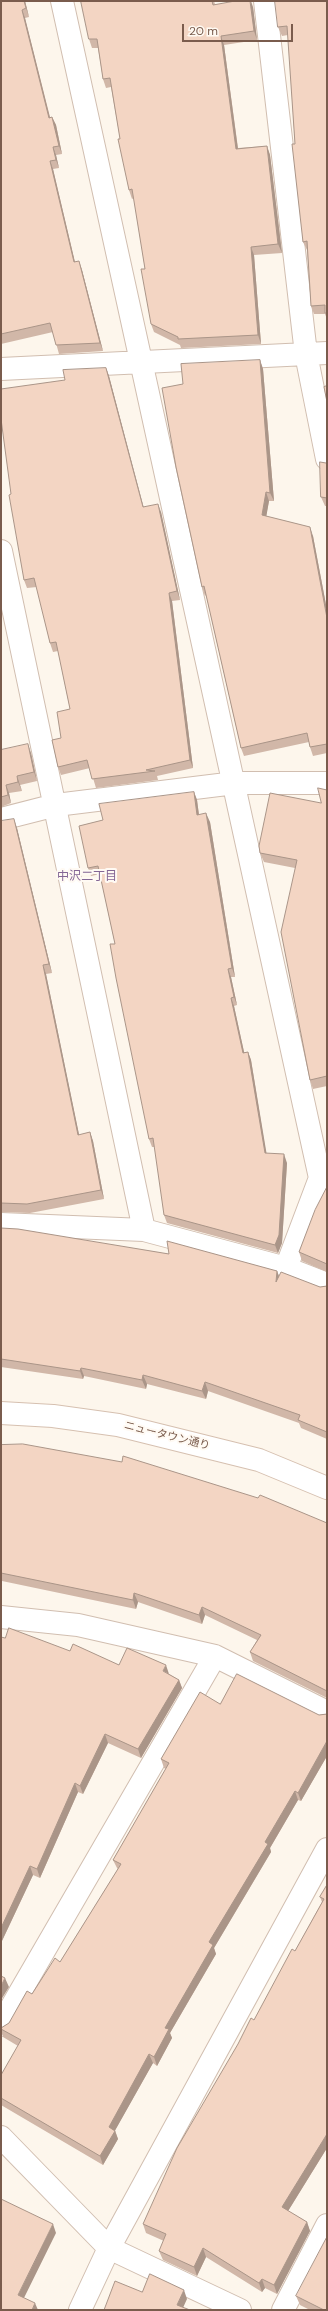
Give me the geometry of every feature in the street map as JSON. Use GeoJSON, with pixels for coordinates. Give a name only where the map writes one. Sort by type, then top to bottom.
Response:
{"type":"FeatureCollection","features":[{"type":"Feature","properties":{"kind":"street"},"geometry":{"type":"LineString","coordinates":[[62,1],[235,784],[324,1172],[286,1268]]}},
{"type":"Feature","properties":{"kind":"street"},"geometry":{"type":"LineString","coordinates":[[265,1],[316,354],[327,459]]}},
{"type":"Feature","properties":{"kind":"street"},"geometry":{"type":"LineString","coordinates":[[1,369],[316,354]]}},
{"type":"Feature","properties":{"kind":"street"},"geometry":{"type":"LineString","coordinates":[[1,551],[56,805],[144,1230]]}},
{"type":"Feature","properties":{"kind":"street"},"geometry":{"type":"LineString","coordinates":[[1,819],[56,805],[235,784],[327,783]]}},
{"type":"Feature","properties":{"kind":"street"},"geometry":{"type":"LineString","coordinates":[[1,1224],[144,1230],[286,1268],[327,1284]]}},
{"type":"Feature","properties":{"kind":"street","name":"ニュータウン通り"},"geometry":{"type":"LineString","coordinates":[[1,1413],[54,1416],[118,1424],[259,1460],[327,1488]]}},
{"type":"Feature","properties":{"kind":"street"},"geometry":{"type":"LineString","coordinates":[[1,1617],[78,1625],[215,1656],[327,1712]]}},
{"type":"Feature","properties":{"kind":"street"},"geometry":{"type":"LineString","coordinates":[[1,2025],[215,1656]]}},
{"type":"Feature","properties":{"kind":"street"},"geometry":{"type":"LineString","coordinates":[[80,2310],[109,2248],[327,1849]]}},
{"type":"Feature","properties":{"kind":"street"},"geometry":{"type":"LineString","coordinates":[[1,2137],[109,2248],[240,2310]]}},
{"type":"Feature","properties":{"kind":"street"},"geometry":{"type":"LineString","coordinates":[[283,2310],[327,2225]]}},
{"type":"Feature","properties":{"kind":"building"},"geometry":{"type":"Polygon","coordinates":[[[1,1],[24,1],[26,8],[22,10],[49,118],[52,117],[59,146],[53,147],[56,160],[50,161],[74,262],[79,261],[100,343],[56,345],[50,323],[1,334],[1,1]]]}},
{"type":"Feature","properties":{"kind":"building"},"geometry":{"type":"Polygon","coordinates":[[[81,1],[212,1],[213,5],[235,1],[250,1],[254,31],[221,36],[236,149],[267,146],[278,244],[251,247],[258,335],[178,339],[178,337],[151,324],[141,269],[145,269],[132,189],[129,190],[118,139],[120,139],[110,78],[103,79],[97,39],[89,39],[81,1]]]}},
{"type":"Feature","properties":{"kind":"building"},"geometry":{"type":"Polygon","coordinates":[[[275,1],[327,1],[327,313],[325,313],[325,305],[311,306],[307,241],[303,242],[292,144],[295,144],[287,26],[278,27],[275,1]]]}},
{"type":"Feature","properties":{"kind":"building"},"geometry":{"type":"Polygon","coordinates":[[[260,360],[270,493],[266,492],[262,515],[310,527],[327,618],[327,744],[310,747],[307,733],[241,748],[204,586],[202,587],[176,467],[162,388],[183,384],[181,364],[260,360]]]}},
{"type":"Feature","properties":{"kind":"building"},"geometry":{"type":"Polygon","coordinates":[[[106,368],[143,507],[158,504],[177,591],[169,593],[190,760],[146,770],[155,771],[92,779],[87,760],[58,767],[52,740],[61,738],[57,712],[70,709],[56,642],[50,643],[34,578],[24,580],[9,495],[11,494],[1,419],[1,389],[65,380],[63,370],[106,368]]]}},
{"type":"Feature","properties":{"kind":"building"},"geometry":{"type":"Polygon","coordinates":[[[327,386],[327,402],[324,387],[327,386]]]}},
{"type":"Feature","properties":{"kind":"building"},"geometry":{"type":"Polygon","coordinates":[[[320,462],[327,462],[327,498],[321,497],[320,462]]]}},
{"type":"Feature","properties":{"kind":"building"},"geometry":{"type":"Polygon","coordinates":[[[28,744],[34,772],[17,776],[18,782],[6,785],[8,795],[1,797],[1,750],[28,744]]]}},
{"type":"Feature","properties":{"kind":"building"},"geometry":{"type":"Polygon","coordinates":[[[318,788],[327,790],[327,1076],[310,1080],[281,932],[297,860],[260,853],[259,846],[270,793],[321,803],[318,788]]]}},
{"type":"Feature","properties":{"kind":"building"},"geometry":{"type":"Polygon","coordinates":[[[194,792],[197,815],[206,813],[232,968],[228,969],[234,997],[231,998],[243,1053],[248,1052],[265,1153],[284,1154],[279,1235],[275,1245],[164,1215],[153,1138],[149,1139],[116,978],[110,944],[115,944],[98,866],[88,868],[79,826],[103,820],[99,804],[194,792]]]}},
{"type":"Feature","properties":{"kind":"building"},"geometry":{"type":"Polygon","coordinates":[[[14,819],[49,964],[43,965],[78,1135],[90,1132],[101,1190],[27,1204],[1,1203],[1,821],[14,819]]]}},
{"type":"Feature","properties":{"kind":"building"},"geometry":{"type":"Polygon","coordinates":[[[327,1187],[327,1264],[299,1252],[315,1210],[327,1187]]]}},
{"type":"Feature","properties":{"kind":"building"},"geometry":{"type":"Polygon","coordinates":[[[1,1228],[18,1229],[169,1254],[167,1241],[277,1271],[276,1282],[281,1272],[320,1287],[327,1286],[327,1432],[298,1420],[300,1415],[205,1382],[202,1391],[143,1375],[142,1380],[81,1368],[80,1371],[1,1359],[1,1228]]]}},
{"type":"Feature","properties":{"kind":"building"},"geometry":{"type":"Polygon","coordinates":[[[23,1444],[122,1462],[123,1456],[258,1498],[260,1495],[327,1523],[327,1691],[250,1652],[261,1635],[202,1607],[199,1615],[134,1593],[133,1600],[1,1573],[1,1445],[23,1444]]]}},
{"type":"Feature","properties":{"kind":"building"},"geometry":{"type":"Polygon","coordinates":[[[9,1628],[70,1651],[73,1644],[119,1665],[127,1648],[166,1665],[163,1671],[179,1680],[138,1749],[105,1734],[80,1786],[75,1783],[37,1869],[30,1866],[1,1928],[1,1637],[5,1638],[9,1628]]]}},
{"type":"Feature","properties":{"kind":"building"},"geometry":{"type":"Polygon","coordinates":[[[237,1674],[319,1715],[327,1714],[327,1741],[298,1793],[295,1791],[265,1842],[268,1844],[209,1942],[213,1945],[165,2028],[169,2029],[154,2057],[149,2054],[109,2127],[115,2131],[100,2156],[1,2098],[1,2075],[21,2040],[1,2028],[9,2023],[27,1991],[32,1994],[55,1958],[60,1962],[121,1864],[113,1860],[169,1763],[161,1759],[200,1692],[220,1704],[237,1674]]]}},
{"type":"Feature","properties":{"kind":"building"},"geometry":{"type":"Polygon","coordinates":[[[327,1885],[327,2134],[282,2207],[307,2222],[274,2285],[262,2279],[259,2283],[203,2248],[194,2267],[159,2251],[166,2234],[143,2224],[177,2148],[238,2044],[251,2018],[254,2020],[292,1949],[295,1951],[324,1899],[320,1897],[327,1885]]]}},
{"type":"Feature","properties":{"kind":"building"},"geometry":{"type":"Polygon","coordinates":[[[1,1976],[5,1978],[1,1986],[1,1976]]]}},
{"type":"Feature","properties":{"kind":"building"},"geometry":{"type":"Polygon","coordinates":[[[1,2199],[53,2224],[18,2295],[35,2303],[32,2310],[1,2310],[1,2199]]]}},
{"type":"Feature","properties":{"kind":"building"},"geometry":{"type":"Polygon","coordinates":[[[327,2237],[327,2310],[324,2310],[296,2296],[327,2237]]]}},
{"type":"Feature","properties":{"kind":"building"},"geometry":{"type":"Polygon","coordinates":[[[150,2274],[184,2290],[177,2305],[190,2310],[104,2310],[115,2281],[142,2292],[150,2274]]]}},
{"type":"Feature","properties":{"kind":"district","name":"中沢二丁目"},"geometry":{"type":"Point","coordinates":[87,877]}}]}
